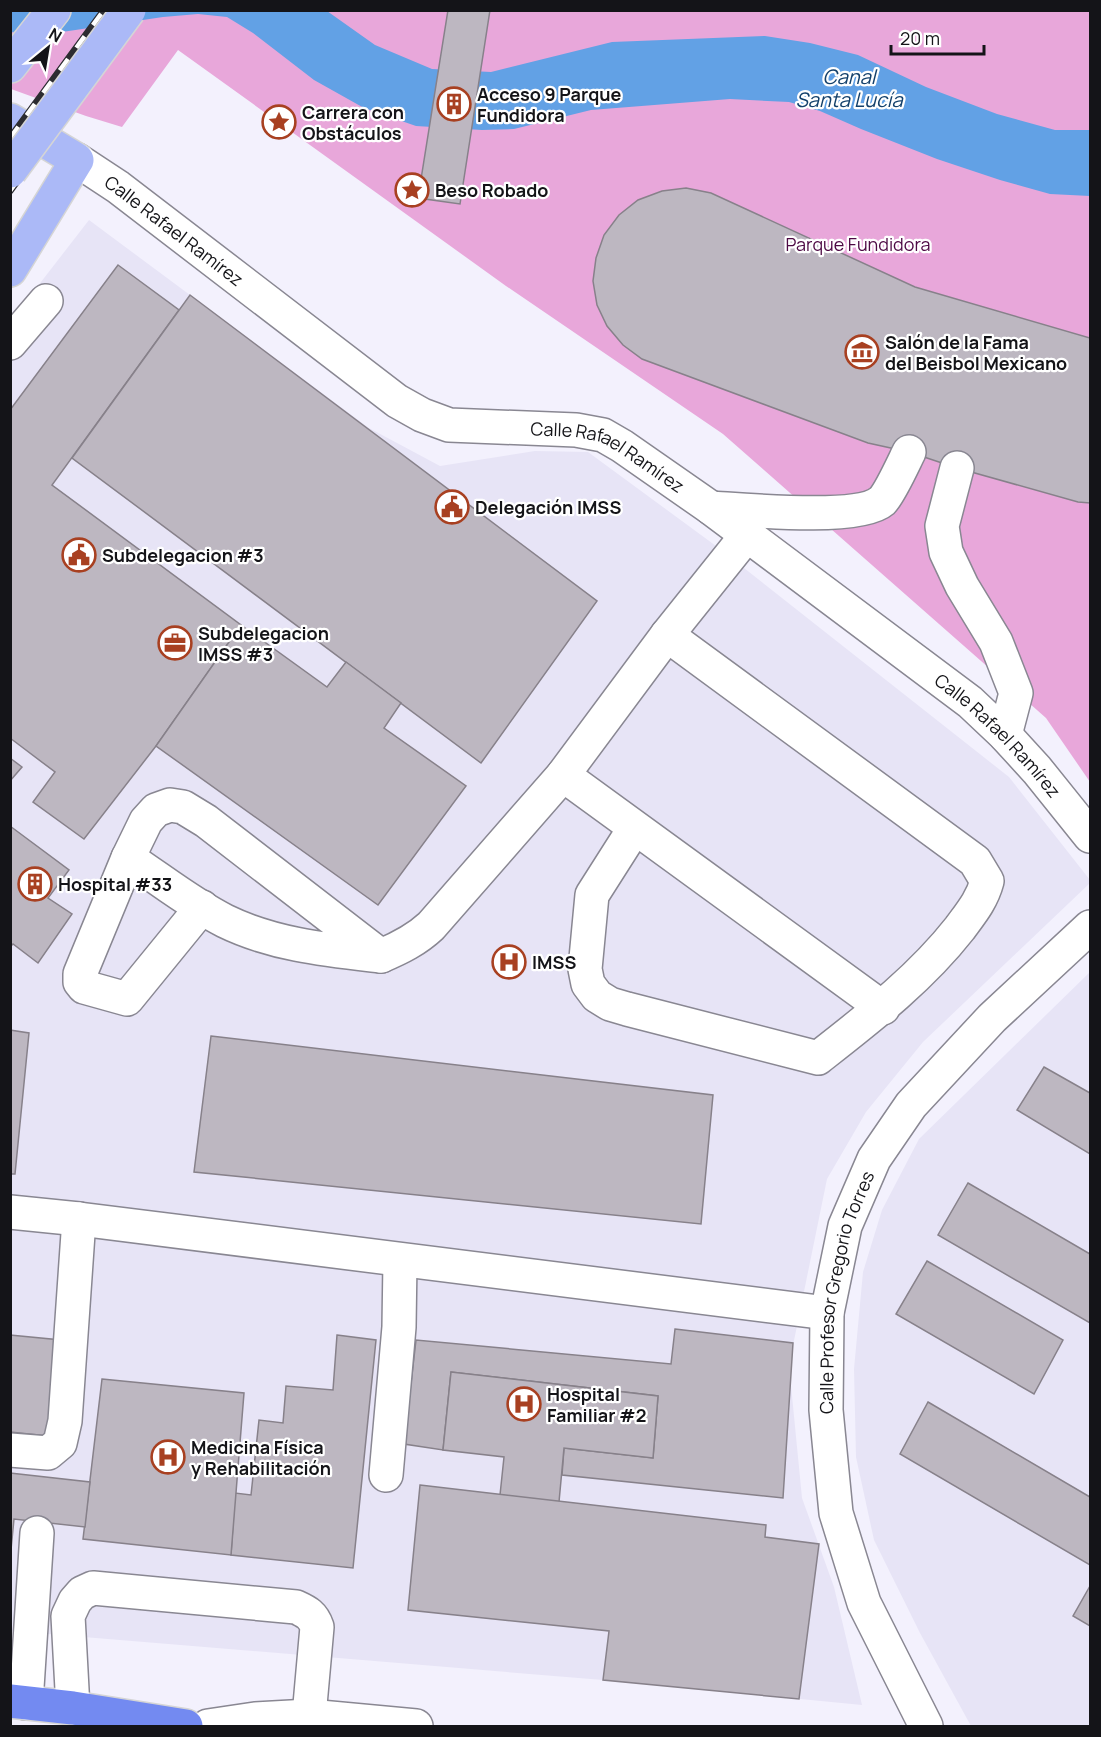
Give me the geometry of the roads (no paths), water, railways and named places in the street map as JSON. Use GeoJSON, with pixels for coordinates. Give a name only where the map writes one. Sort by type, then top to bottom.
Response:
{"type":"FeatureCollection","features":[{"type":"Feature","properties":{"kind":"highway"},"geometry":{"type":"LineString","coordinates":[[18,1702],[74,1708],[186,1726]]}},
{"type":"Feature","properties":{"kind":"main road"},"geometry":{"type":"LineString","coordinates":[[10,66],[54,10]]}},
{"type":"Feature","properties":{"kind":"main road"},"geometry":{"type":"LineString","coordinates":[[10,171],[129,10]]}},
{"type":"Feature","properties":{"kind":"main road"},"geometry":{"type":"LineString","coordinates":[[10,120],[77,160],[10,270]]}},
{"type":"Feature","properties":{"kind":"street","name":"Calle Rafael Ramírez"},"geometry":{"type":"LineString","coordinates":[[77,160],[118,187],[397,401],[422,415],[449,424],[576,430],[603,435],[622,446],[711,508],[970,702],[1037,770],[1090,837]]}},
{"type":"Feature","properties":{"kind":"street"},"geometry":{"type":"LineString","coordinates":[[10,343],[46,301]]}},
{"type":"Feature","properties":{"kind":"street"},"geometry":{"type":"LineString","coordinates":[[711,508],[810,512],[851,512],[870,508],[883,500],[909,452]]}},
{"type":"Feature","properties":{"kind":"street"},"geometry":{"type":"LineString","coordinates":[[957,468],[942,526],[946,552],[962,586],[996,642],[1016,693],[1005,735]]}},
{"type":"Feature","properties":{"kind":"street"},"geometry":{"type":"LineString","coordinates":[[128,858],[224,920],[261,936],[307,947],[381,957],[404,946],[431,926],[563,776],[668,635],[747,535]]}},
{"type":"Feature","properties":{"kind":"street"},"geometry":{"type":"LineString","coordinates":[[634,829],[592,895],[585,969],[588,984],[597,996],[610,1004],[627,1009],[818,1058],[883,1008],[939,954],[978,905],[987,881],[975,861],[668,635]]}},
{"type":"Feature","properties":{"kind":"street"},"geometry":{"type":"LineString","coordinates":[[563,776],[883,1008]]}},
{"type":"Feature","properties":{"kind":"street"},"geometry":{"type":"LineString","coordinates":[[202,907],[127,999],[84,987],[80,982],[80,974],[128,858],[146,821],[156,810],[170,805],[183,807],[206,821],[381,957]]}},
{"type":"Feature","properties":{"kind":"street","name":"Calle Profesor Gregorio Torres"},"geometry":{"type":"LineString","coordinates":[[926,1726],[864,1603],[836,1513],[826,1410],[827,1313],[845,1226],[874,1159],[911,1106],[992,1018],[1090,927]]}},
{"type":"Feature","properties":{"kind":"street"},"geometry":{"type":"LineString","coordinates":[[10,1212],[827,1313]]}},
{"type":"Feature","properties":{"kind":"street"},"geometry":{"type":"LineString","coordinates":[[10,1450],[48,1454],[60,1443],[65,1421],[79,1219]]}},
{"type":"Feature","properties":{"kind":"street"},"geometry":{"type":"LineString","coordinates":[[386,1475],[399,1327],[400,1261]]}},
{"type":"Feature","properties":{"kind":"street"},"geometry":{"type":"LineString","coordinates":[[18,1702],[37,1533]]}},
{"type":"Feature","properties":{"kind":"street"},"geometry":{"type":"LineString","coordinates":[[74,1708],[68,1616],[75,1601],[82,1593],[93,1588],[296,1607],[308,1612],[314,1618],[317,1627],[309,1716]]}},
{"type":"Feature","properties":{"kind":"street"},"geometry":{"type":"LineString","coordinates":[[208,1726],[255,1719],[309,1716],[416,1726]]}},
{"type":"Feature","properties":{"kind":"water","name":"Canal Santa Lucía"},"geometry":{"type":"Polygon","coordinates":[[[10,11],[327,11],[375,45],[432,69],[491,72],[612,42],[765,36],[810,43],[858,55],[926,87],[997,114],[1055,130],[1090,130],[1090,196],[1050,194],[1000,180],[937,159],[820,111],[789,102],[730,99],[591,110],[514,129],[482,130],[416,126],[364,108],[314,80],[253,33],[227,17],[198,14],[163,17],[35,36],[11,32],[10,11]]]}},
{"type":"Feature","properties":{"kind":"railway"},"geometry":{"type":"LineString","coordinates":[[10,138],[104,10]]}},
{"type":"Feature","properties":{"kind":"railway"},"geometry":{"type":"LineString","coordinates":[[10,191],[142,10]]}},
{"type":"Feature","properties":{"kind":"place","name":"Acceso 9 Parque Fundidora"},"geometry":{"type":"Point","coordinates":[454,104]}},
{"type":"Feature","properties":{"kind":"place","name":"Carrera con Obstáculos"},"geometry":{"type":"Point","coordinates":[279,122]}},
{"type":"Feature","properties":{"kind":"place","name":"Beso Robado"},"geometry":{"type":"Point","coordinates":[412,190]}},
{"type":"Feature","properties":{"kind":"place","name":"Salón de la Fama del Beisbol Mexicano"},"geometry":{"type":"Point","coordinates":[862,352]}},
{"type":"Feature","properties":{"kind":"place","name":"Delegación IMSS"},"geometry":{"type":"Point","coordinates":[452,507]}},
{"type":"Feature","properties":{"kind":"place","name":"Subdelegacion #3"},"geometry":{"type":"Point","coordinates":[79,555]}},
{"type":"Feature","properties":{"kind":"place","name":"Subdelegacion IMSS #3"},"geometry":{"type":"Point","coordinates":[175,643]}},
{"type":"Feature","properties":{"kind":"place","name":"Hospital #33"},"geometry":{"type":"Point","coordinates":[35,884]}},
{"type":"Feature","properties":{"kind":"place","name":"IMSS"},"geometry":{"type":"Point","coordinates":[509,962]}},
{"type":"Feature","properties":{"kind":"place","name":"Hospital Familiar #2"},"geometry":{"type":"Point","coordinates":[524,1404]}},
{"type":"Feature","properties":{"kind":"place","name":"Medicina Física y Rehabilitación"},"geometry":{"type":"Point","coordinates":[168,1457]}},
{"type":"Feature","properties":{"kind":"park label","name":"Parque Fundidora"},"geometry":{"type":"Point","coordinates":[858,244]}}]}
